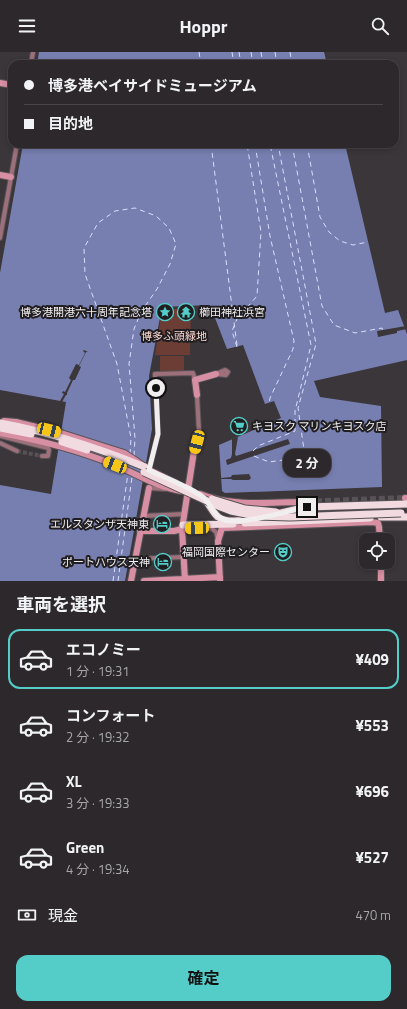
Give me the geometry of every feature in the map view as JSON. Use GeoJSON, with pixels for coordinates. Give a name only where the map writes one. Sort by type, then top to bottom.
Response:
{"type":"FeatureCollection","features":[{"type":"Feature","properties":{"kind":"highway"},"geometry":{"type":"LineString","coordinates":[[0,422],[47,432],[112,454],[220,502],[246,509],[268,512],[290,512],[407,508]]}},
{"type":"Feature","properties":{"kind":"highway"},"geometry":{"type":"LineString","coordinates":[[0,428],[45,437],[117,461],[218,506],[245,514],[267,517],[290,517],[407,513]]}},
{"type":"Feature","properties":{"kind":"highway"},"geometry":{"type":"LineString","coordinates":[[189,491],[199,494],[207,501],[212,510],[219,517],[236,521],[307,507],[406,500]]}},
{"type":"Feature","properties":{"kind":"highway"},"geometry":{"type":"LineString","coordinates":[[189,491],[205,503],[212,516],[217,521],[220,523],[236,524]]}},
{"type":"Feature","properties":{"kind":"highway"},"geometry":{"type":"LineString","coordinates":[[183,527],[407,517]]}},
{"type":"Feature","properties":{"kind":"street"},"geometry":{"type":"LineString","coordinates":[[0,238],[16,148]]}},
{"type":"Feature","properties":{"kind":"street"},"geometry":{"type":"LineString","coordinates":[[0,175],[11,177]]}},
{"type":"Feature","properties":{"kind":"street"},"geometry":{"type":"LineString","coordinates":[[147,469],[152,459],[158,434],[155,374],[193,373],[197,396],[199,432],[194,451],[189,491],[184,514],[185,580]]}},
{"type":"Feature","properties":{"kind":"street"},"geometry":{"type":"LineString","coordinates":[[195,380],[216,374]]}},
{"type":"Feature","properties":{"kind":"street"},"geometry":{"type":"LineString","coordinates":[[0,422],[16,422],[61,433],[124,453],[147,469],[189,491]]}},
{"type":"Feature","properties":{"kind":"street"},"geometry":{"type":"LineString","coordinates":[[0,432],[29,438],[80,452],[115,465],[170,489]]}},
{"type":"Feature","properties":{"kind":"street"},"geometry":{"type":"LineString","coordinates":[[0,436],[48,448],[48,456],[42,456]]}},
{"type":"Feature","properties":{"kind":"street"},"geometry":{"type":"LineString","coordinates":[[0,443],[17,451]]}},
{"type":"Feature","properties":{"kind":"street"},"geometry":{"type":"LineString","coordinates":[[131,581],[142,516],[149,488],[189,491],[216,500],[268,503],[298,502]]}},
{"type":"Feature","properties":{"kind":"street"},"geometry":{"type":"LineString","coordinates":[[142,516],[184,514]]}},
{"type":"Feature","properties":{"kind":"street"},"geometry":{"type":"LineString","coordinates":[[218,540],[222,528],[372,522],[378,523],[380,526],[380,533]]}},
{"type":"Feature","properties":{"kind":"street"},"geometry":{"type":"LineString","coordinates":[[140,531],[174,531],[183,527],[211,528],[216,532],[218,540],[220,579],[144,581]]}},
{"type":"Feature","properties":{"kind":"street"},"geometry":{"type":"LineString","coordinates":[[135,560],[184,557]]}},
{"type":"Feature","properties":{"kind":"street"},"geometry":{"type":"LineString","coordinates":[[381,569],[381,581]]}},
{"type":"Feature","properties":{"kind":"green space","name":"博多ふ頭緑地"},"geometry":{"type":"Polygon","coordinates":[[[162,309],[191,309],[190,355],[155,355],[162,309]]]}},
{"type":"Feature","properties":{"kind":"green space"},"geometry":{"type":"Polygon","coordinates":[[[160,356],[184,356],[184,372],[160,373],[160,356]]]}},
{"type":"Feature","properties":{"kind":"water"},"geometry":{"type":"Polygon","coordinates":[[[39,52],[324,52],[326,60],[38,60],[39,52]]]}},
{"type":"Feature","properties":{"kind":"water"},"geometry":{"type":"Polygon","coordinates":[[[22,148],[346,148],[385,313],[398,310],[407,334],[407,360],[314,381],[320,397],[381,406],[382,487],[225,493],[222,491],[219,445],[281,418],[274,401],[265,404],[243,345],[227,349],[210,305],[162,307],[149,376],[152,429],[125,581],[0,581],[0,485],[51,494],[66,402],[0,390],[0,273],[22,148]]]}},
{"type":"Feature","properties":{"kind":"pier"},"geometry":{"type":"Polygon","coordinates":[[[406,326],[407,329],[397,331],[397,333],[378,337],[377,331],[406,326]]]}},
{"type":"Feature","properties":{"kind":"pier"},"geometry":{"type":"Polygon","coordinates":[[[83,351],[88,352],[86,352],[79,366],[81,367],[75,380],[73,380],[67,395],[62,402],[60,401],[64,394],[62,393],[63,391],[65,392],[71,380],[69,378],[76,364],[79,365],[85,353],[83,351]]]}},
{"type":"Feature","properties":{"kind":"pier"},"geometry":{"type":"Polygon","coordinates":[[[238,437],[235,454],[236,456],[288,439],[290,444],[227,465],[226,460],[231,458],[232,454],[232,439],[238,437]]]}},
{"type":"Feature","properties":{"kind":"pier"},"geometry":{"type":"Polygon","coordinates":[[[249,474],[251,478],[249,480],[221,479],[231,477],[232,475],[249,474]]]}},
{"type":"Feature","properties":{"kind":"ferry route"},"geometry":{"type":"LineString","coordinates":[[199,52],[200,60]]}},
{"type":"Feature","properties":{"kind":"ferry route"},"geometry":{"type":"LineString","coordinates":[[232,52],[233,60]]}},
{"type":"Feature","properties":{"kind":"ferry route"},"geometry":{"type":"LineString","coordinates":[[239,52],[240,60]]}},
{"type":"Feature","properties":{"kind":"ferry route"},"geometry":{"type":"LineString","coordinates":[[251,52],[252,60]]}},
{"type":"Feature","properties":{"kind":"ferry route"},"geometry":{"type":"LineString","coordinates":[[261,52],[262,60]]}},
{"type":"Feature","properties":{"kind":"ferry route"},"geometry":{"type":"LineString","coordinates":[[275,52],[276,60]]}},
{"type":"Feature","properties":{"kind":"ferry route"},"geometry":{"type":"LineString","coordinates":[[290,52],[291,60]]}},
{"type":"Feature","properties":{"kind":"ferry route"},"geometry":{"type":"LineString","coordinates":[[212,148],[237,345]]}},
{"type":"Feature","properties":{"kind":"ferry route"},"geometry":{"type":"LineString","coordinates":[[237,347],[232,331],[237,319],[257,296],[261,232],[248,148]]}},
{"type":"Feature","properties":{"kind":"ferry route"},"geometry":{"type":"LineString","coordinates":[[256,148],[270,236],[294,341],[293,349],[269,403]]}},
{"type":"Feature","properties":{"kind":"ferry route"},"geometry":{"type":"LineString","coordinates":[[253,451],[258,446],[295,431],[295,411],[311,345],[271,148]]}},
{"type":"Feature","properties":{"kind":"ferry route"},"geometry":{"type":"LineString","coordinates":[[254,456],[269,462],[305,457],[298,408],[316,344],[279,148]]}},
{"type":"Feature","properties":{"kind":"ferry route"},"geometry":{"type":"LineString","coordinates":[[293,148],[322,306],[334,325],[355,333],[382,328],[383,333]]}},
{"type":"Feature","properties":{"kind":"ferry route"},"geometry":{"type":"LineString","coordinates":[[308,148],[320,217],[329,232],[340,241],[353,245],[368,242]]}},
{"type":"Feature","properties":{"kind":"ferry route"},"geometry":{"type":"LineString","coordinates":[[130,454],[131,438],[117,364],[85,274],[84,248],[98,223],[115,211],[135,208],[156,216],[169,228],[176,244],[170,264],[157,289],[141,312],[134,329],[129,364],[135,438],[134,456]]}},
{"type":"Feature","properties":{"kind":"ferry route"},"geometry":{"type":"LineString","coordinates":[[113,581],[128,473]]}},
{"type":"Feature","properties":{"kind":"ferry route"},"geometry":{"type":"LineString","coordinates":[[118,581],[132,477]]}},
{"type":"Feature","properties":{"kind":"tunnel"},"geometry":{"type":"LineString","coordinates":[[17,451],[42,456]]}},
{"type":"Feature","properties":{"kind":"tunnel"},"geometry":{"type":"LineString","coordinates":[[298,502],[405,498]]}},
{"type":"Feature","properties":{"kind":"place","name":"博多港開港六十周年記念塔"},"geometry":{"type":"Point","coordinates":[165,312]}},
{"type":"Feature","properties":{"kind":"place","name":"櫛田神社浜宮"},"geometry":{"type":"Point","coordinates":[186,312]}},
{"type":"Feature","properties":{"kind":"place","name":"キヨスク マリンキヨスク店"},"geometry":{"type":"Point","coordinates":[239,426]}},
{"type":"Feature","properties":{"kind":"place","name":"エルスタンザ天神東"},"geometry":{"type":"Point","coordinates":[162,524]}},
{"type":"Feature","properties":{"kind":"place","name":"福岡国際センター"},"geometry":{"type":"Point","coordinates":[283,552]}},
{"type":"Feature","properties":{"kind":"place","name":"ポートハウス天神"},"geometry":{"type":"Point","coordinates":[163,562]}},
{"type":"Feature","properties":{"kind":"route"},"geometry":{"type":"LineString","coordinates":[[156,388],[156,416],[158,434],[149,470],[199,494],[207,501],[212,510],[219,517],[227,520],[236,521],[279,514],[307,507]]}}]}
